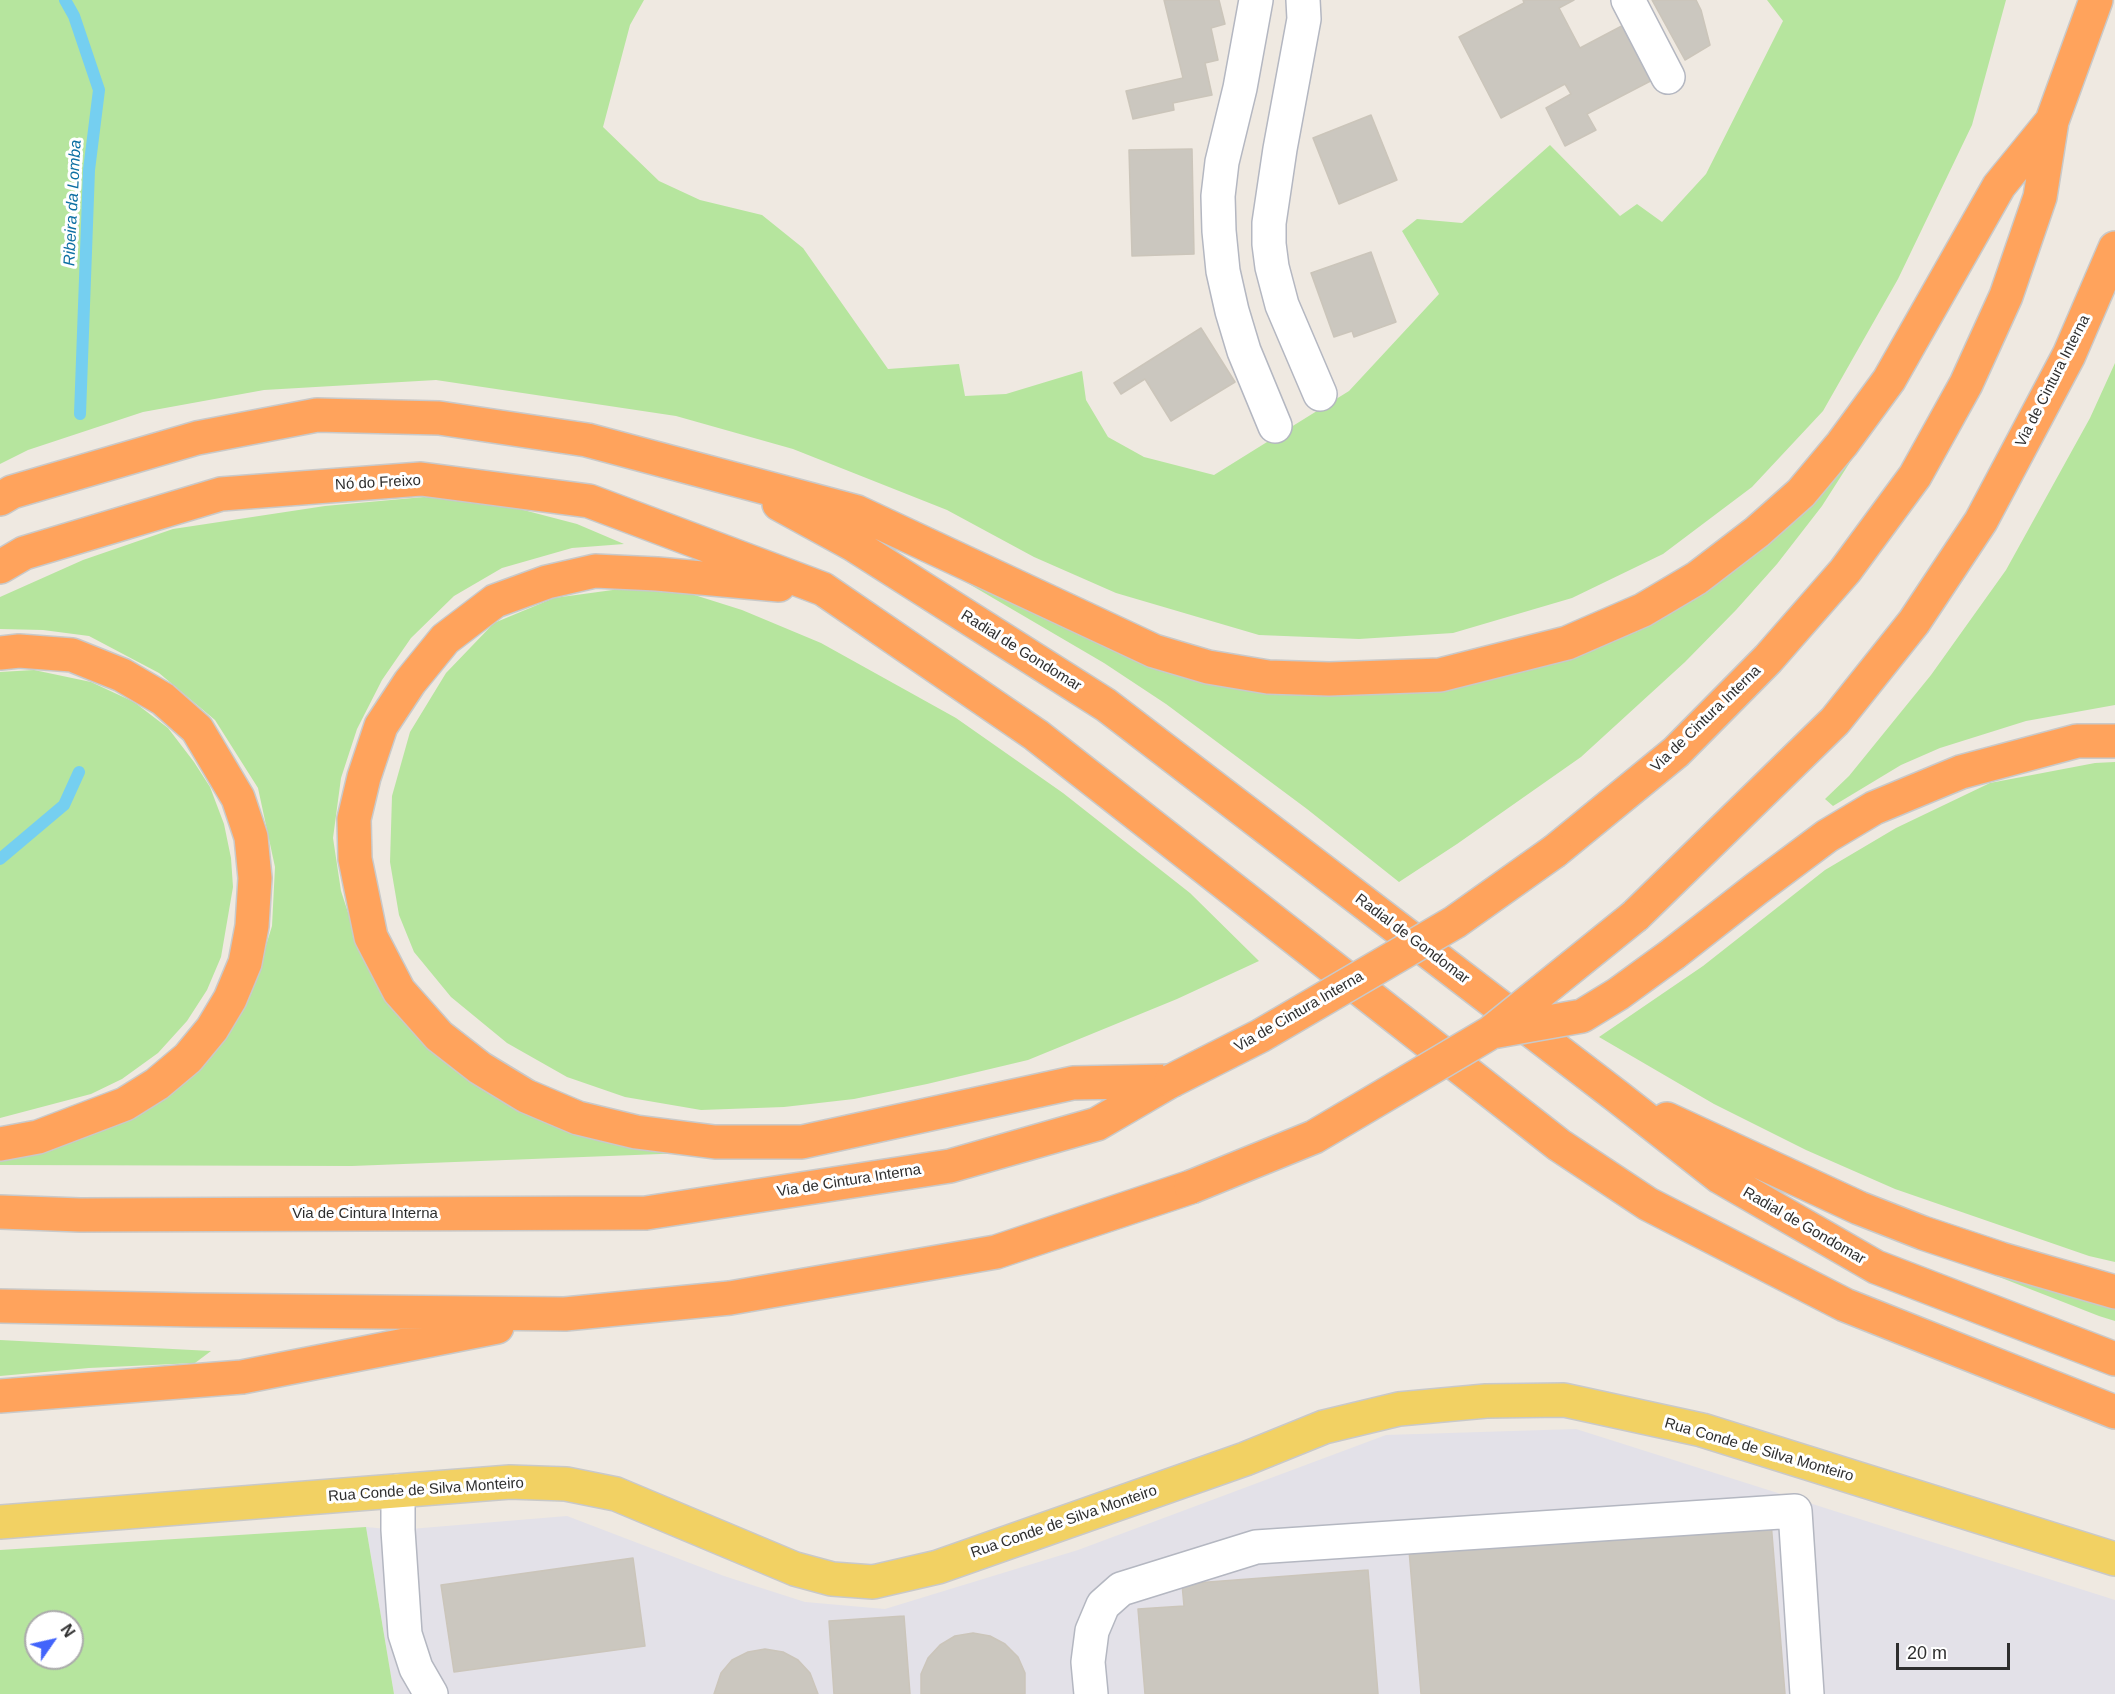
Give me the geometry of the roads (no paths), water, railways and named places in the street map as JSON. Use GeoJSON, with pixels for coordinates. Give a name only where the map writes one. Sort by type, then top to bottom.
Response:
{"type":"FeatureCollection","features":[{"type":"Feature","properties":{"kind":"highway","name":"Via de Cintura Interna"},"geometry":{"type":"LineString","coordinates":[[0,1212],[80,1215],[646,1213],[950,1166],[1097,1124],[1171,1081],[1260,1036],[1455,922],[1555,851],[1676,752],[1768,658],[1845,571],[1915,476],[1966,384],[2006,296],[2040,197],[2052,121],[2096,0]]}},
{"type":"Feature","properties":{"kind":"highway"},"geometry":{"type":"LineString","coordinates":[[0,499],[12,492],[197,438],[317,415],[439,418],[587,440],[856,512],[1154,651],[1208,667],[1268,677],[1440,675],[1567,643],[1643,610],[1697,578],[1757,532],[1801,493],[1842,444],[1888,380],[1999,186],[2052,121]]}},
{"type":"Feature","properties":{"kind":"highway","name":"Via de Cintura Interna"},"geometry":{"type":"LineString","coordinates":[[0,1306],[565,1314],[730,1298],[996,1252],[1191,1187],[1314,1137],[1490,1033],[1635,916],[1835,721],[1914,622],[1986,510],[2069,355],[2115,248]]}},
{"type":"Feature","properties":{"kind":"highway","name":"Radial de Gondomar"},"geometry":{"type":"LineString","coordinates":[[730,477],[854,545],[1106,705],[1720,1177],[1876,1267],[2115,1359]]}},
{"type":"Feature","properties":{"kind":"highway","name":"Nó do Freixo"},"geometry":{"type":"LineString","coordinates":[[0,567],[24,554],[221,494],[421,479],[589,501],[823,589]]}},
{"type":"Feature","properties":{"kind":"highway"},"geometry":{"type":"LineString","coordinates":[[1171,1081],[1073,1083],[802,1142],[715,1142],[636,1132],[578,1118],[526,1096],[480,1068],[440,1036],[399,991],[371,937],[355,859],[354,819],[364,777],[381,726],[410,682],[445,639],[495,601],[547,582],[595,571],[657,573],[823,589],[1036,735],[1559,1146],[1648,1204],[1845,1305],[2115,1412]]}},
{"type":"Feature","properties":{"kind":"highway"},"geometry":{"type":"LineString","coordinates":[[0,653],[19,651],[72,655],[122,675],[163,699],[197,729],[238,798],[251,837],[255,878],[252,926],[245,963],[230,999],[212,1029],[188,1058],[157,1084],[124,1104],[38,1137],[0,1144]]}},
{"type":"Feature","properties":{"kind":"highway"},"geometry":{"type":"LineString","coordinates":[[1490,1033],[1582,1016],[1618,994],[1673,954],[1827,836],[1874,808],[1961,772],[2077,741],[2115,741]]}},
{"type":"Feature","properties":{"kind":"highway"},"geometry":{"type":"LineString","coordinates":[[1618,1097],[1870,1212],[1923,1233],[2001,1259],[2115,1292]]}},
{"type":"Feature","properties":{"kind":"highway"},"geometry":{"type":"LineString","coordinates":[[0,1396],[242,1377],[565,1314]]}},
{"type":"Feature","properties":{"kind":"main road","name":"Rua Conde de Silva Monteiro"},"geometry":{"type":"LineString","coordinates":[[0,1522],[510,1482],[566,1484],[615,1494],[795,1569],[831,1579],[873,1582],[938,1567],[1245,1458],[1324,1427],[1399,1409],[1486,1401],[1564,1400],[1702,1430],[2115,1559]]}},
{"type":"Feature","properties":{"kind":"street"},"geometry":{"type":"LineString","coordinates":[[1256,0],[1240,88],[1222,162],[1218,196],[1219,231],[1223,272],[1232,311],[1244,351],[1275,426]]}},
{"type":"Feature","properties":{"kind":"street"},"geometry":{"type":"LineString","coordinates":[[1303,0],[1304,19],[1280,149],[1269,223],[1269,244],[1272,267],[1282,305],[1320,394]]}},
{"type":"Feature","properties":{"kind":"street"},"geometry":{"type":"LineString","coordinates":[[1628,0],[1668,77]]}},
{"type":"Feature","properties":{"kind":"street"},"geometry":{"type":"LineString","coordinates":[[398,1491],[398,1530],[405,1634],[416,1668],[432,1694]]}},
{"type":"Feature","properties":{"kind":"street"},"geometry":{"type":"LineString","coordinates":[[1091,1694],[1088,1662],[1092,1631],[1103,1605],[1121,1589],[1256,1547],[1794,1511],[1806,1694]]}},
{"type":"Feature","properties":{"kind":"waterway","name":"Ribeira da Lomba"},"geometry":{"type":"LineString","coordinates":[[65,0],[74,16],[99,90],[89,170],[80,414]]}},
{"type":"Feature","properties":{"kind":"waterway","name":"Ribeira da Lomba"},"geometry":{"type":"LineString","coordinates":[[0,859],[64,805],[79,772]]}}]}
